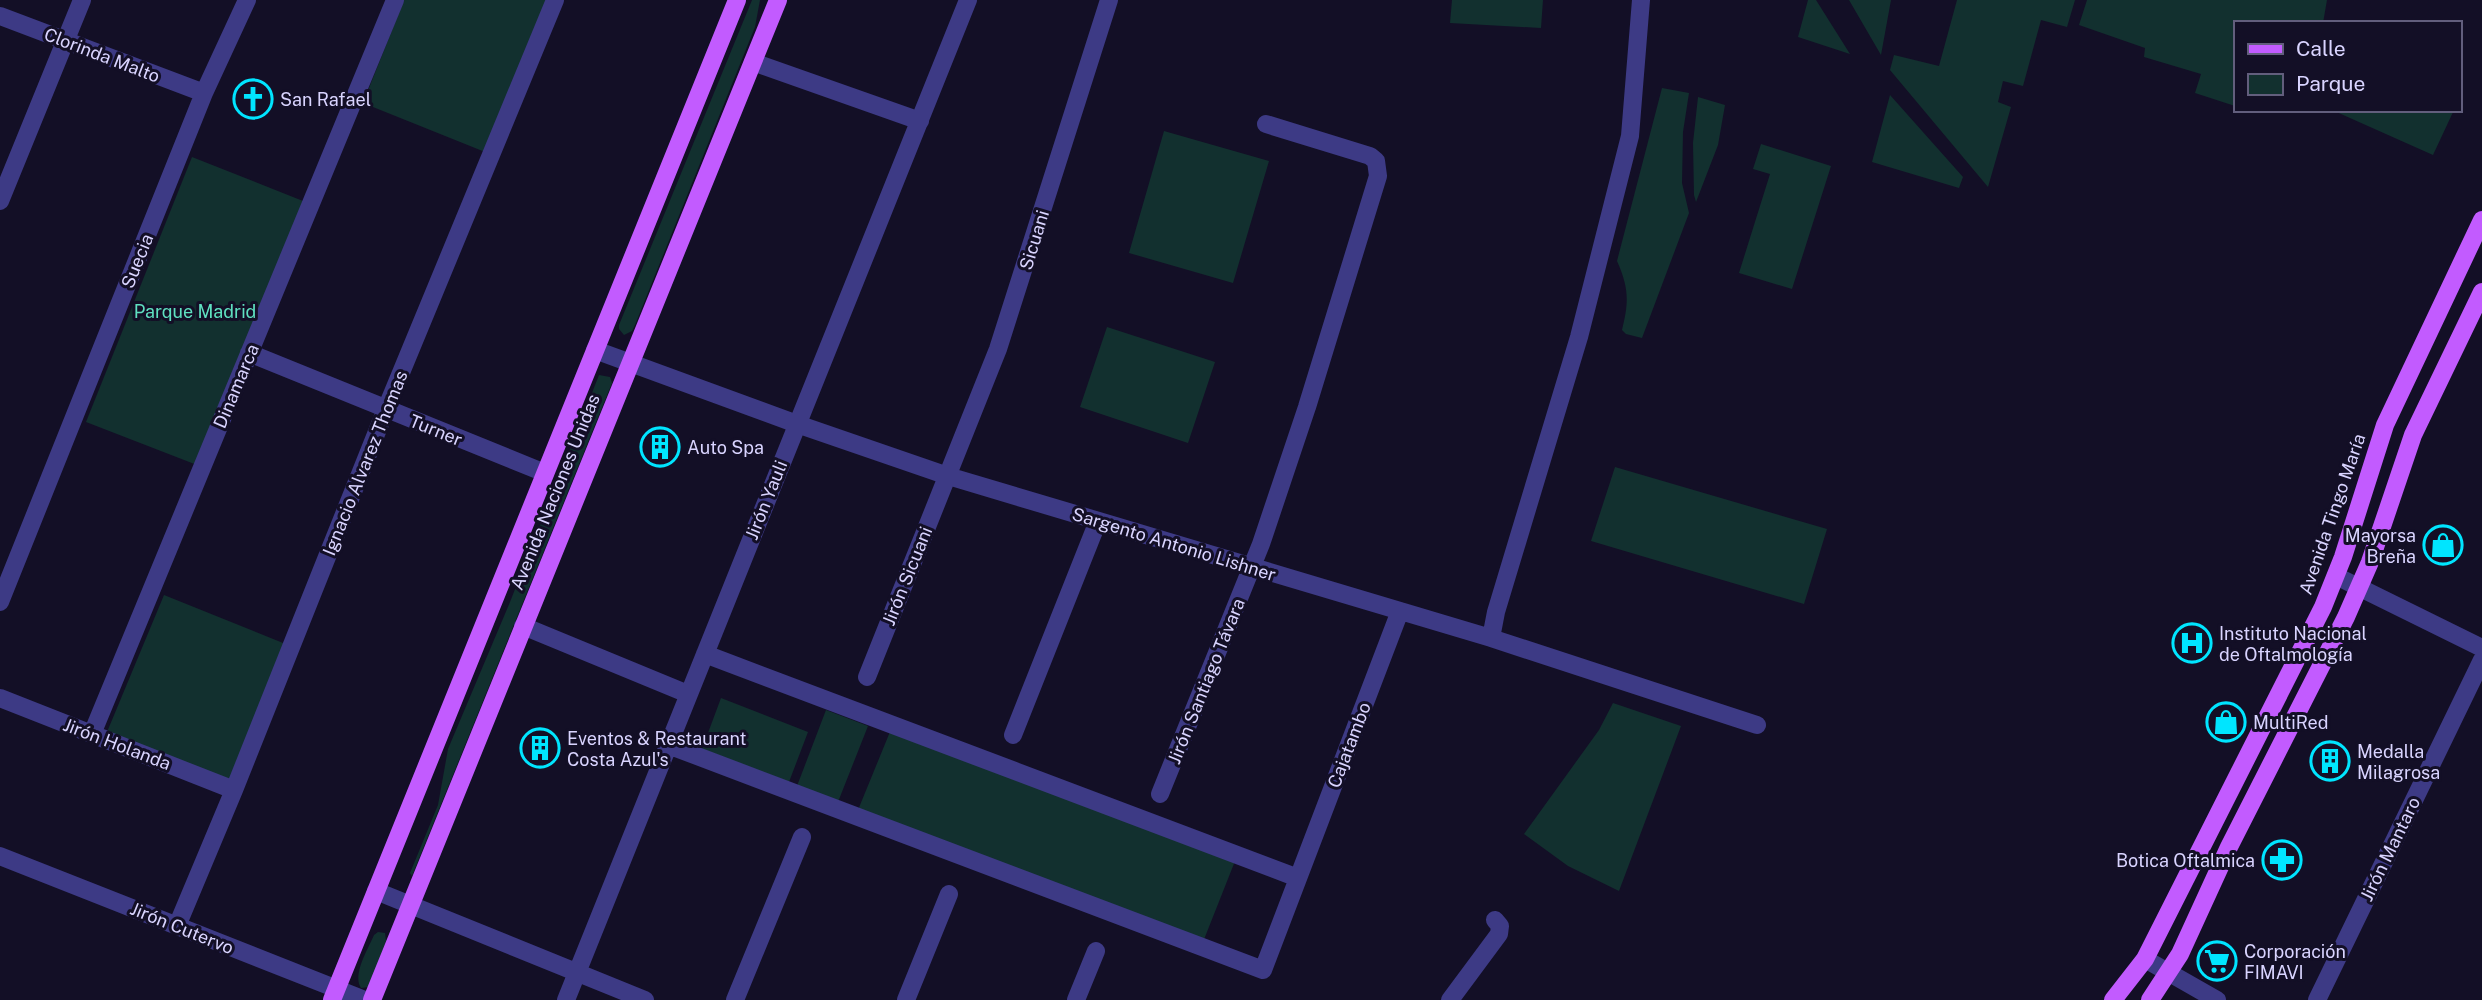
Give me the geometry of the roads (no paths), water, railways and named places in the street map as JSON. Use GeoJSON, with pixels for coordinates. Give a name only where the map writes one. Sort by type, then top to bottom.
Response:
{"type":"FeatureCollection","features":[{"type":"Feature","properties":{"kind":"main road","name":"Avenida Naciones Unidas"},"geometry":{"type":"LineString","coordinates":[[334,994],[737,0]]}},
{"type":"Feature","properties":{"kind":"main road","name":"Avenida Naciones Unidas"},"geometry":{"type":"LineString","coordinates":[[372,1000],[778,0]]}},
{"type":"Feature","properties":{"kind":"main road","name":"Avenida Tingo María"},"geometry":{"type":"LineString","coordinates":[[2113,1000],[2145,959],[2323,607],[2336,576],[2385,425],[2482,220]]}},
{"type":"Feature","properties":{"kind":"main road"},"geometry":{"type":"LineString","coordinates":[[2150,1000],[2169,974],[2359,588],[2413,435],[2482,292]]}},
{"type":"Feature","properties":{"kind":"street"},"geometry":{"type":"LineString","coordinates":[[0,201],[82,0]]}},
{"type":"Feature","properties":{"kind":"street","name":"Suecia"},"geometry":{"type":"LineString","coordinates":[[0,601],[204,93],[247,0]]}},
{"type":"Feature","properties":{"kind":"street","name":"Dinamarca"},"geometry":{"type":"LineString","coordinates":[[92,734],[395,0]]}},
{"type":"Feature","properties":{"kind":"street","name":"Ignacio Alvarez Thomas"},"geometry":{"type":"LineString","coordinates":[[177,926],[555,0]]}},
{"type":"Feature","properties":{"kind":"street","name":"Jirón Yauli"},"geometry":{"type":"LineString","coordinates":[[566,1000],[968,0]]}},
{"type":"Feature","properties":{"kind":"street","name":"Sicuani"},"geometry":{"type":"LineString","coordinates":[[948,476],[998,349],[1109,0]]}},
{"type":"Feature","properties":{"kind":"street"},"geometry":{"type":"LineString","coordinates":[[1491,638],[1496,612],[1579,337],[1630,136],[1641,0]]}},
{"type":"Feature","properties":{"kind":"street","name":"Clorinda Malto"},"geometry":{"type":"LineString","coordinates":[[0,16],[204,93]]}},
{"type":"Feature","properties":{"kind":"street"},"geometry":{"type":"LineString","coordinates":[[753,62],[920,121]]}},
{"type":"Feature","properties":{"kind":"street","name":"Jirón Santiago Távara"},"geometry":{"type":"LineString","coordinates":[[1160,794],[1252,568],[1307,407],[1378,176],[1376,161],[1370,156],[1266,124]]}},
{"type":"Feature","properties":{"kind":"street","name":"Sargento Antonio Lishner"},"geometry":{"type":"LineString","coordinates":[[595,350],[948,476],[1491,638],[1757,725]]}},
{"type":"Feature","properties":{"kind":"street","name":"Turner"},"geometry":{"type":"LineString","coordinates":[[249,353],[545,473]]}},
{"type":"Feature","properties":{"kind":"street","name":"Jirón Sicuani"},"geometry":{"type":"LineString","coordinates":[[867,677],[948,476]]}},
{"type":"Feature","properties":{"kind":"street"},"geometry":{"type":"LineString","coordinates":[[1013,735],[1098,521]]}},
{"type":"Feature","properties":{"kind":"street"},"geometry":{"type":"LineString","coordinates":[[2336,576],[2482,648]]}},
{"type":"Feature","properties":{"kind":"street","name":"Cajatambo"},"geometry":{"type":"LineString","coordinates":[[668,745],[1263,970],[1400,611]]}},
{"type":"Feature","properties":{"kind":"street"},"geometry":{"type":"LineString","coordinates":[[523,626],[688,694]]}},
{"type":"Feature","properties":{"kind":"street"},"geometry":{"type":"LineString","coordinates":[[705,654],[1298,878]]}},
{"type":"Feature","properties":{"kind":"street","name":"Jirón Mantaro"},"geometry":{"type":"LineString","coordinates":[[2317,1000],[2482,660]]}},
{"type":"Feature","properties":{"kind":"street","name":"Jirón Holanda"},"geometry":{"type":"LineString","coordinates":[[0,698],[234,790]]}},
{"type":"Feature","properties":{"kind":"street"},"geometry":{"type":"LineString","coordinates":[[735,1000],[802,837]]}},
{"type":"Feature","properties":{"kind":"street","name":"Jirón Cutervo"},"geometry":{"type":"LineString","coordinates":[[0,856],[177,926],[334,994],[365,1000]]}},
{"type":"Feature","properties":{"kind":"street"},"geometry":{"type":"LineString","coordinates":[[376,891],[645,1000]]}},
{"type":"Feature","properties":{"kind":"street"},"geometry":{"type":"LineString","coordinates":[[906,1000],[949,894]]}},
{"type":"Feature","properties":{"kind":"street"},"geometry":{"type":"LineString","coordinates":[[1450,1000],[1499,934],[1500,926],[1495,920]]}},
{"type":"Feature","properties":{"kind":"street"},"geometry":{"type":"LineString","coordinates":[[1076,1000],[1096,951]]}},
{"type":"Feature","properties":{"kind":"street"},"geometry":{"type":"LineString","coordinates":[[2145,959],[2217,1000]]}},
{"type":"Feature","properties":{"kind":"place","name":"San Rafael"},"geometry":{"type":"Point","coordinates":[253,99]}},
{"type":"Feature","properties":{"kind":"place","name":"Auto Spa"},"geometry":{"type":"Point","coordinates":[660,447]}},
{"type":"Feature","properties":{"kind":"place","name":"Mayorsa Breña"},"geometry":{"type":"Point","coordinates":[2443,545]}},
{"type":"Feature","properties":{"kind":"place","name":"Instituto Nacional de Oftalmología"},"geometry":{"type":"Point","coordinates":[2192,643]}},
{"type":"Feature","properties":{"kind":"place","name":"MultiRed"},"geometry":{"type":"Point","coordinates":[2226,722]}},
{"type":"Feature","properties":{"kind":"place","name":"Eventos & Restaurant Costa Azul's"},"geometry":{"type":"Point","coordinates":[540,748]}},
{"type":"Feature","properties":{"kind":"place","name":"Medalla Milagrosa"},"geometry":{"type":"Point","coordinates":[2330,761]}},
{"type":"Feature","properties":{"kind":"place","name":"Botica Oftalmica"},"geometry":{"type":"Point","coordinates":[2282,860]}},
{"type":"Feature","properties":{"kind":"place","name":"Corporación FIMAVI"},"geometry":{"type":"Point","coordinates":[2217,961]}},
{"type":"Feature","properties":{"kind":"park label","name":"Parque Madrid"},"geometry":{"type":"Point","coordinates":[195,311]}}]}
